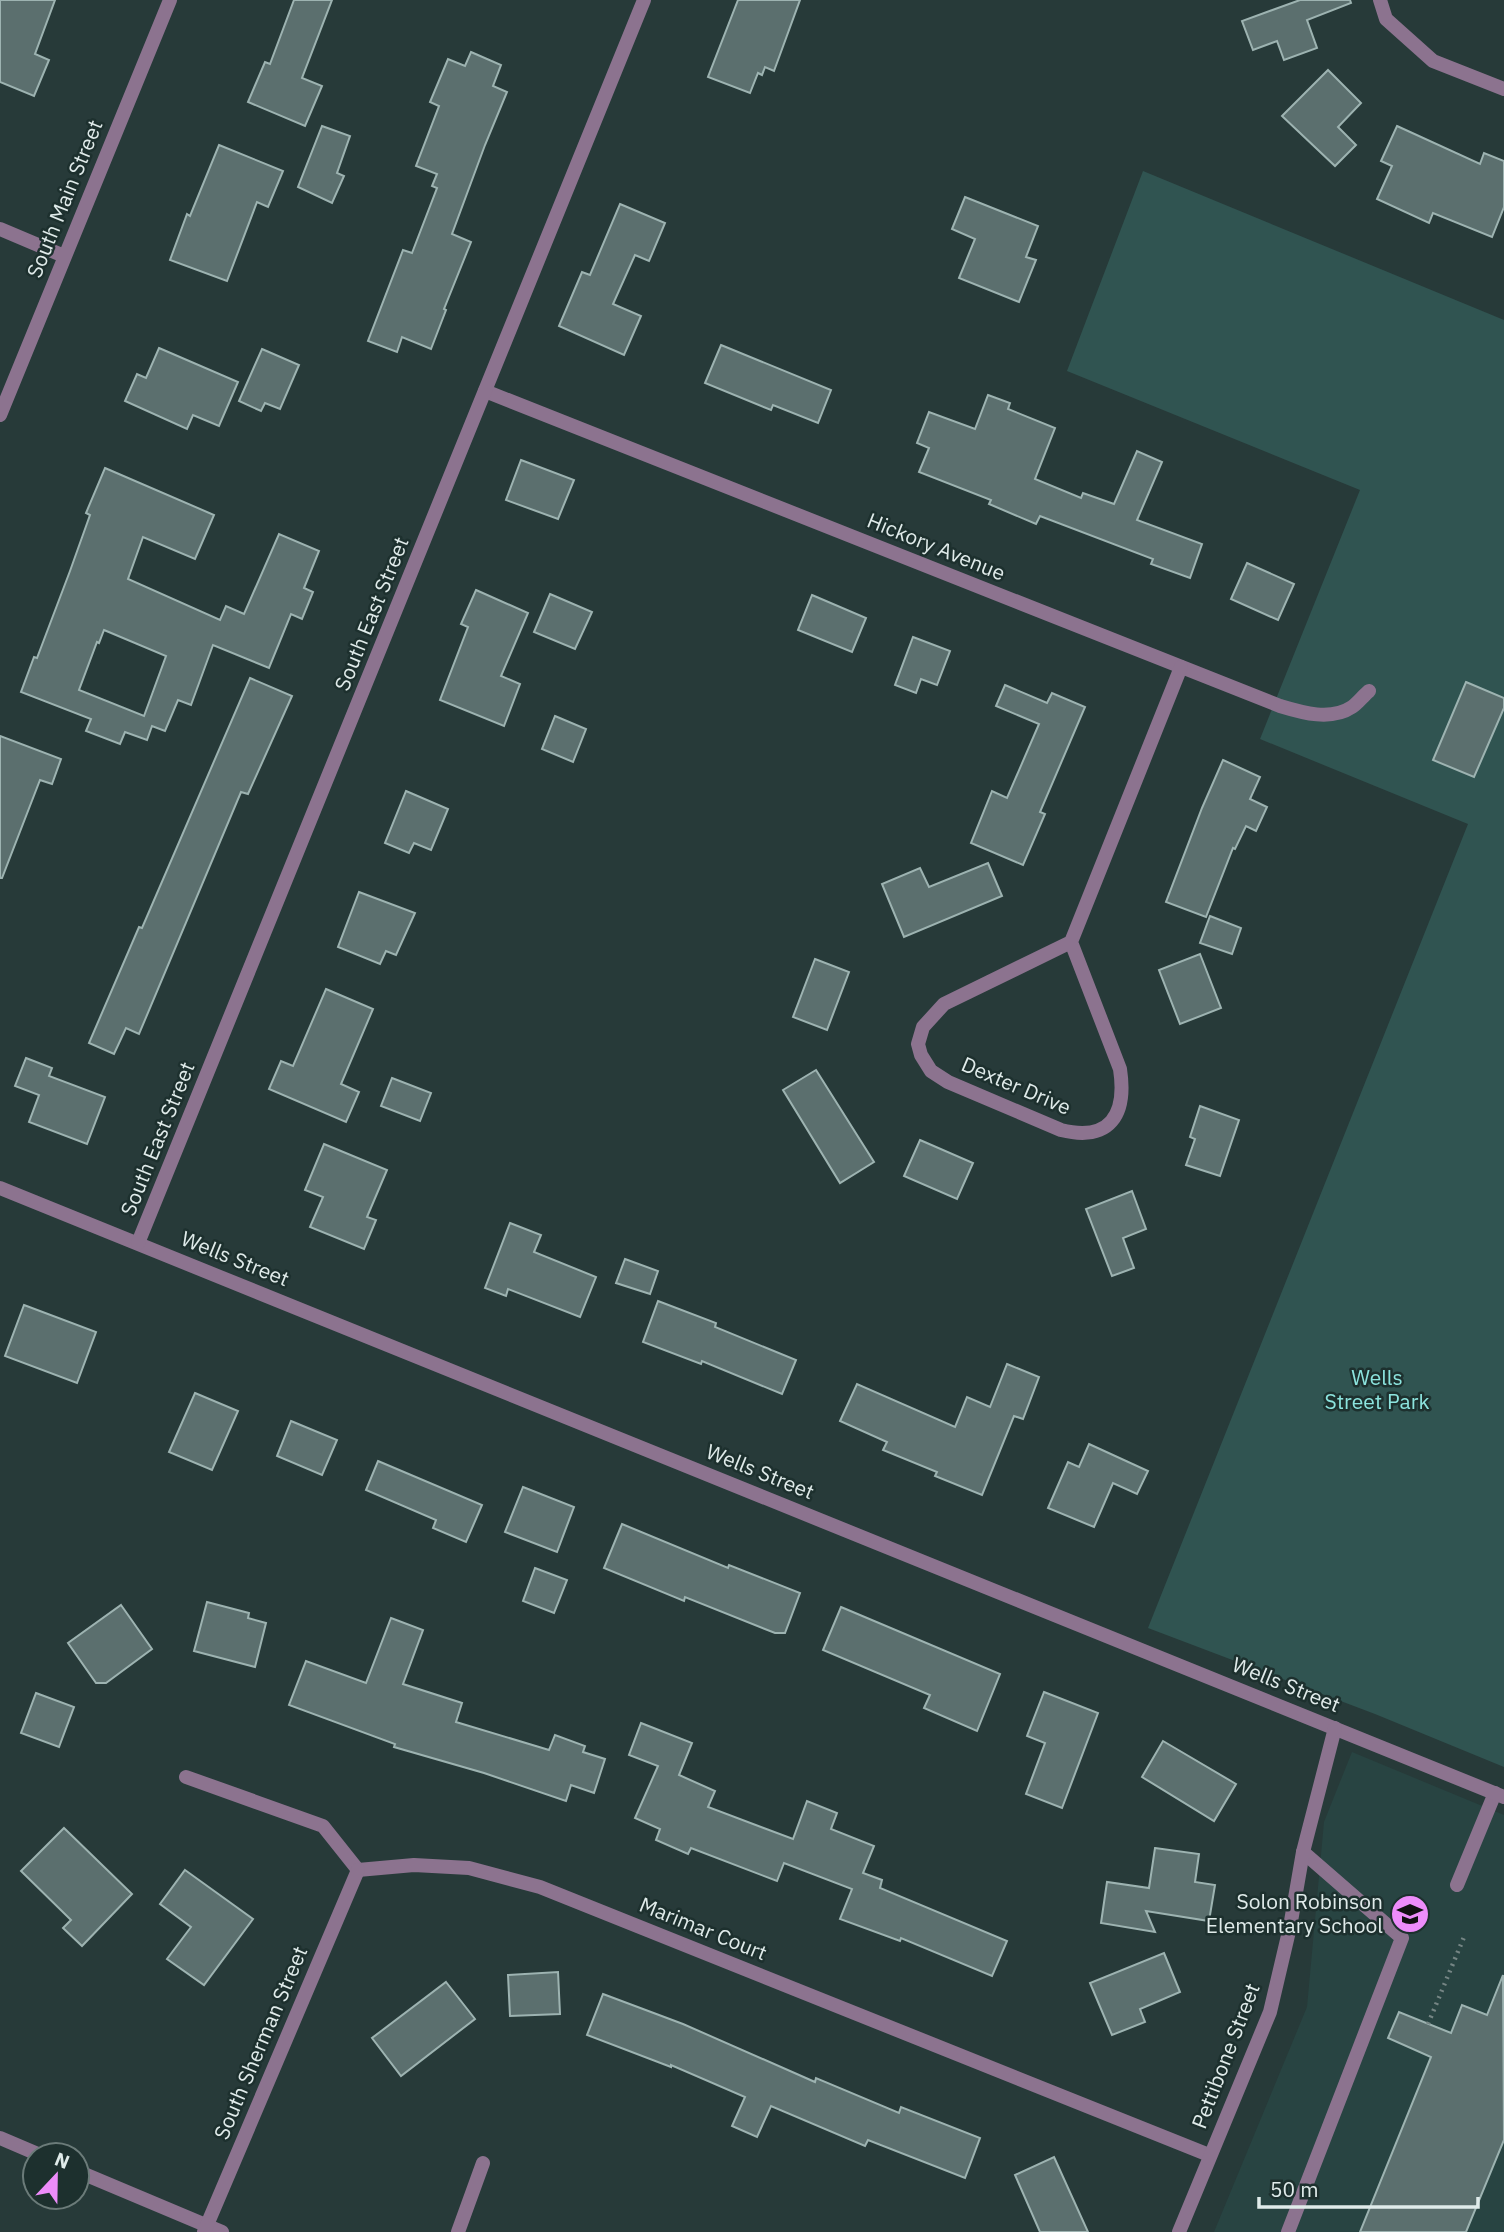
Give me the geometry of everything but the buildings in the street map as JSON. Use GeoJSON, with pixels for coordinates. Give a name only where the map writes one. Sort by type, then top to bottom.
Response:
{"type":"FeatureCollection","features":[{"type":"Feature","properties":{"kind":"street","name":"South Main Street"},"geometry":{"type":"LineString","coordinates":[[0,415],[170,0]]}},
{"type":"Feature","properties":{"kind":"street","name":"South East Street"},"geometry":{"type":"LineString","coordinates":[[138,1243],[644,0]]}},
{"type":"Feature","properties":{"kind":"street"},"geometry":{"type":"LineString","coordinates":[[1380,0],[1387,19],[1433,61],[1504,89]]}},
{"type":"Feature","properties":{"kind":"street"},"geometry":{"type":"LineString","coordinates":[[0,229],[64,256]]}},
{"type":"Feature","properties":{"kind":"street","name":"Hickory Avenue"},"geometry":{"type":"LineString","coordinates":[[485,391],[1280,706],[1303,713],[1325,715],[1351,708],[1369,691]]}},
{"type":"Feature","properties":{"kind":"street"},"geometry":{"type":"LineString","coordinates":[[1070,942],[1181,667]]}},
{"type":"Feature","properties":{"kind":"street","name":"Dexter Drive"},"geometry":{"type":"LineString","coordinates":[[1070,942],[1120,1069],[1123,1089],[1121,1105],[1113,1120],[1100,1130],[1081,1135],[1061,1130],[948,1082],[931,1071],[918,1044],[923,1027],[932,1014],[944,1004],[1070,942]]}},
{"type":"Feature","properties":{"kind":"street","name":"Wells Street"},"geometry":{"type":"LineString","coordinates":[[0,1188],[1500,1795]]}},
{"type":"Feature","properties":{"kind":"street","name":"Pettibone Street"},"geometry":{"type":"LineString","coordinates":[[1179,2232],[1270,2012],[1290,1927],[1303,1852],[1335,1728]]}},
{"type":"Feature","properties":{"kind":"street"},"geometry":{"type":"LineString","coordinates":[[186,1777],[323,1826],[358,1870]]}},
{"type":"Feature","properties":{"kind":"street"},"geometry":{"type":"LineString","coordinates":[[1457,1885],[1500,1795]]}},
{"type":"Feature","properties":{"kind":"street"},"geometry":{"type":"LineString","coordinates":[[1288,2232],[1402,1938],[1303,1852]]}},
{"type":"Feature","properties":{"kind":"street","name":"Marimar Court"},"geometry":{"type":"LineString","coordinates":[[358,1870],[414,1865],[469,1868],[540,1886],[1209,2155]]}},
{"type":"Feature","properties":{"kind":"street","name":"South Sherman Street"},"geometry":{"type":"LineString","coordinates":[[205,2229],[358,1870]]}},
{"type":"Feature","properties":{"kind":"street"},"geometry":{"type":"LineString","coordinates":[[0,2138],[21,2147]]}},
{"type":"Feature","properties":{"kind":"street"},"geometry":{"type":"LineString","coordinates":[[458,2232],[483,2163]]}},
{"type":"Feature","properties":{"kind":"street"},"geometry":{"type":"LineString","coordinates":[[91,2177],[205,2229],[222,2232]]}},
{"type":"Feature","properties":{"kind":"path"},"geometry":{"type":"LineString","coordinates":[[1427,2024],[1464,1937]]}},
{"type":"Feature","properties":{"kind":"shaded area","name":"Solon Robinson Elementary School"},"geometry":{"type":"Polygon","coordinates":[[[1352,1752],[1504,1815],[1504,2232],[1214,2232],[1307,2007],[1324,1822],[1352,1752]]]}},
{"type":"Feature","properties":{"kind":"green space","name":"Wells Street Park"},"geometry":{"type":"Polygon","coordinates":[[[1143,171],[1504,320],[1504,1767],[1375,1714],[1148,1628],[1468,824],[1260,739],[1360,490],[1067,371],[1143,171]]]}},
{"type":"Feature","properties":{"kind":"place","name":"Solon Robinson Elementary School"},"geometry":{"type":"Point","coordinates":[1410,1914]}}]}
